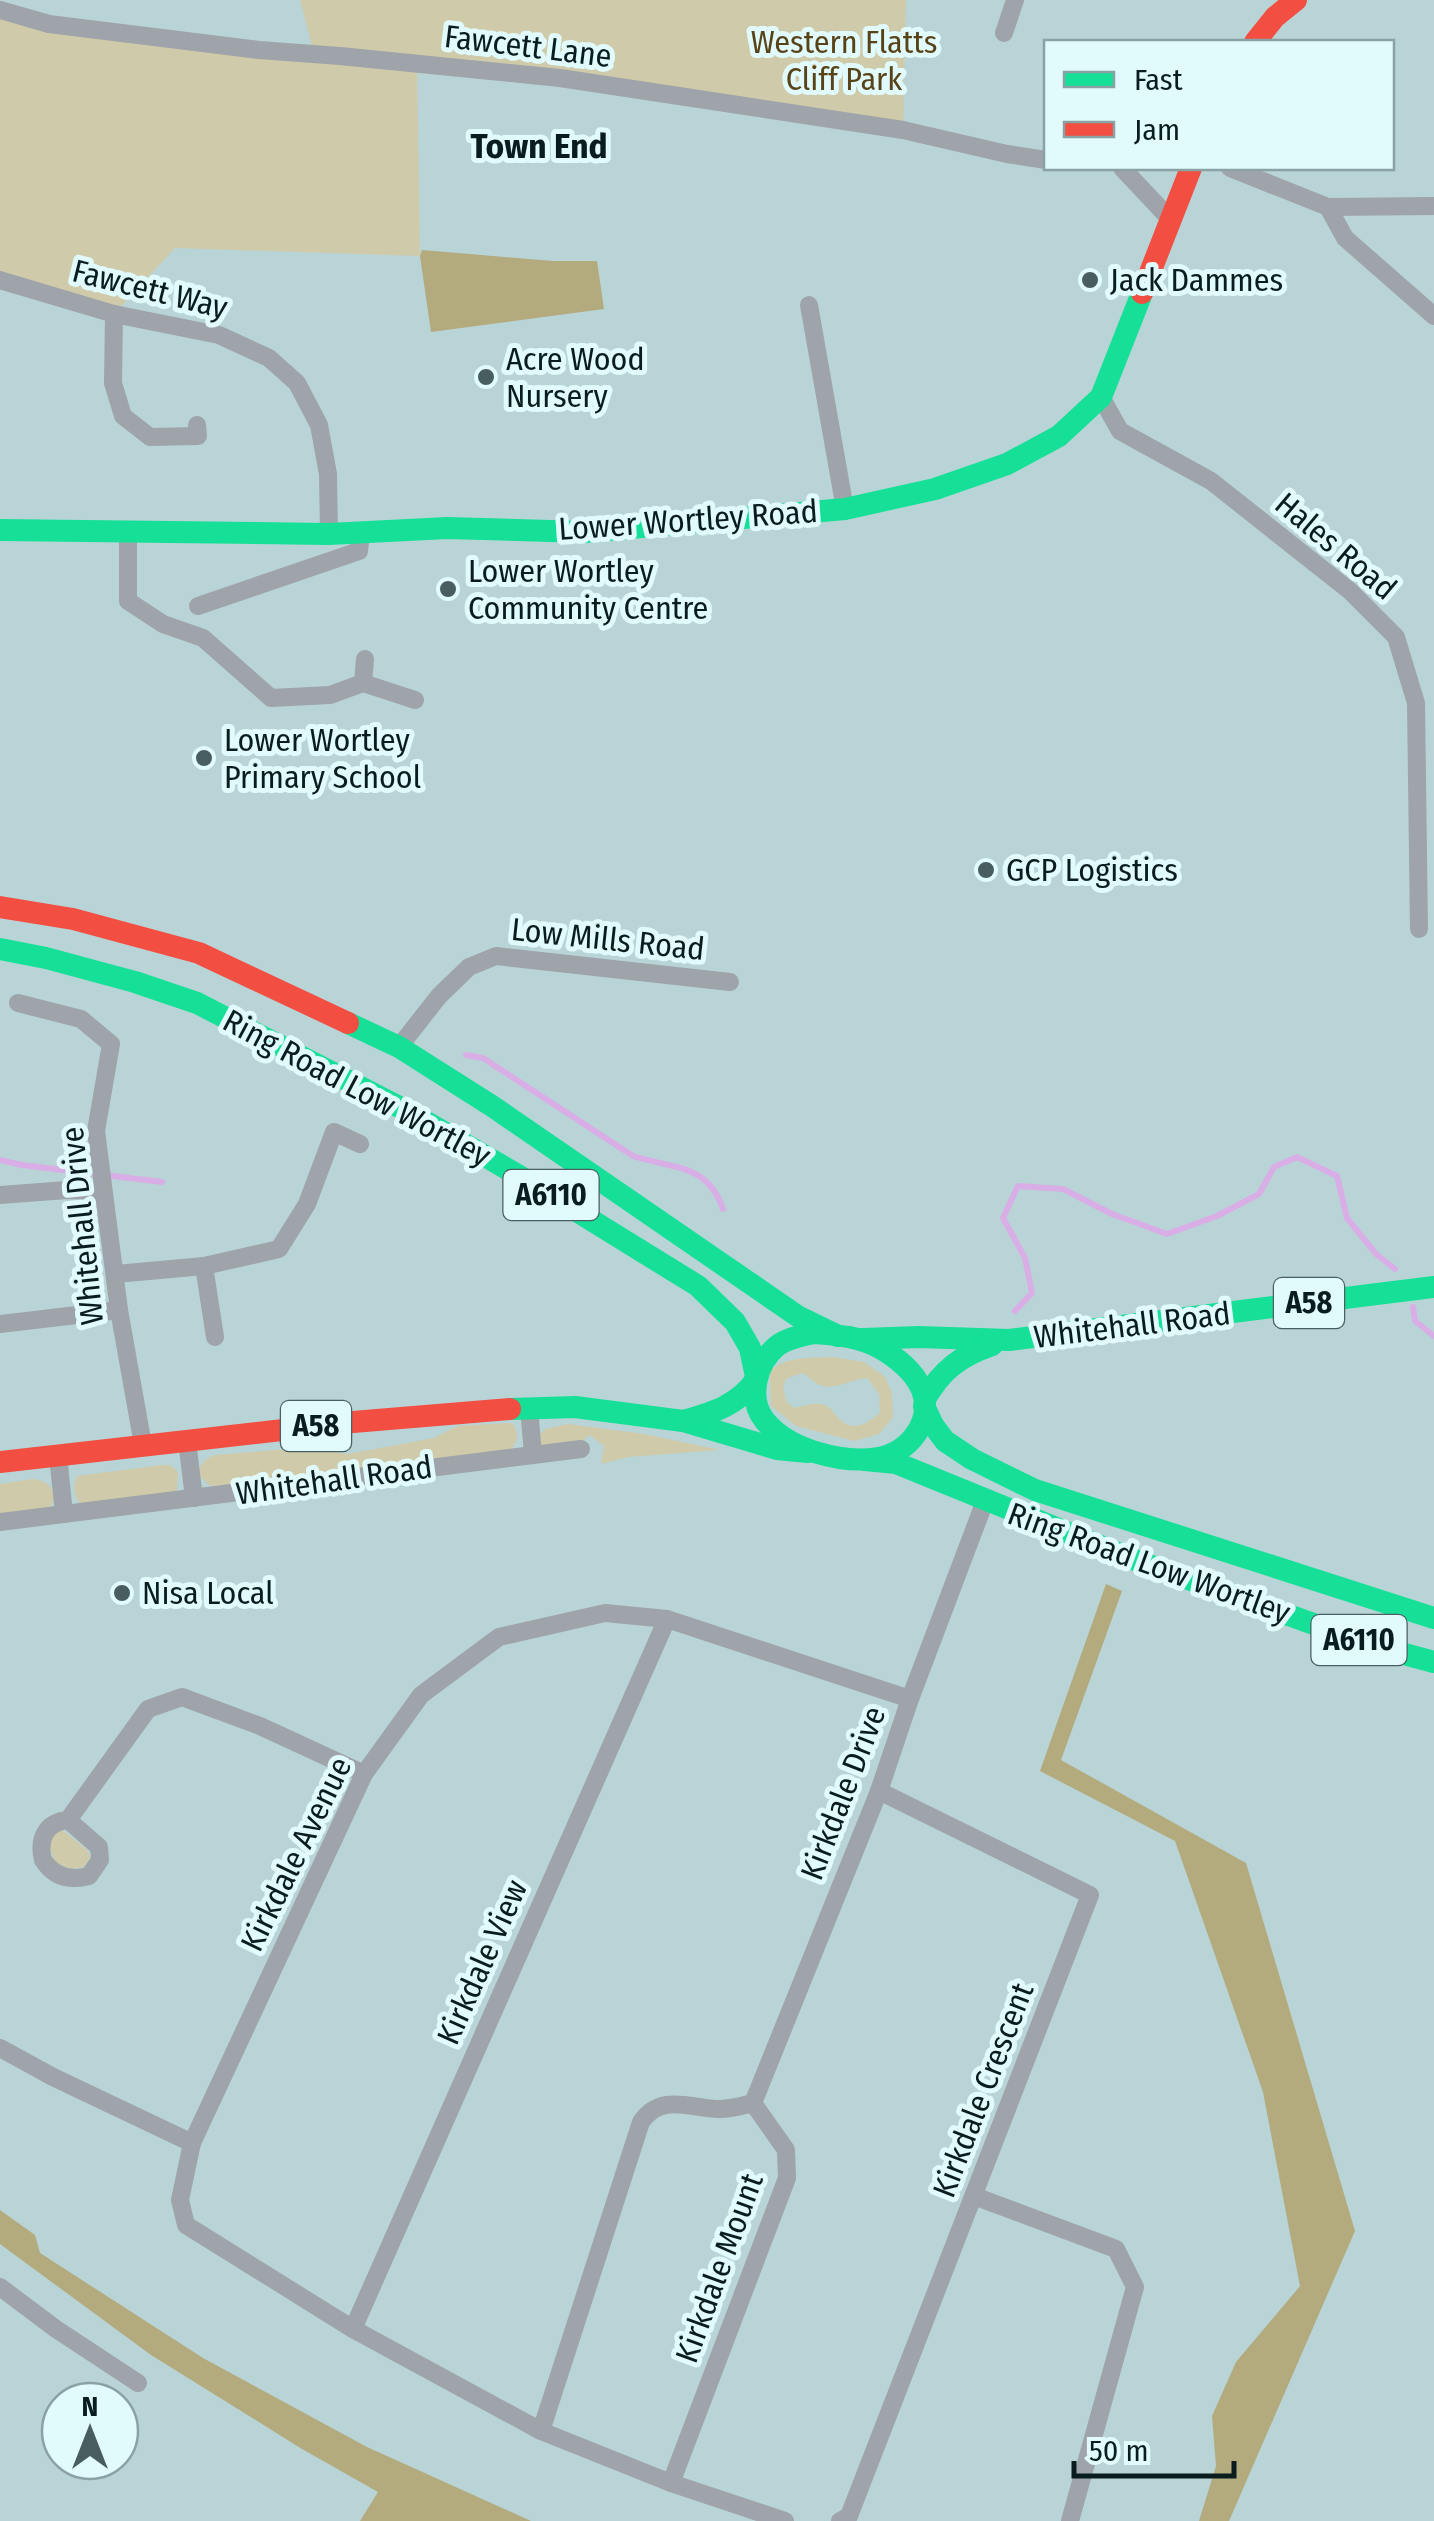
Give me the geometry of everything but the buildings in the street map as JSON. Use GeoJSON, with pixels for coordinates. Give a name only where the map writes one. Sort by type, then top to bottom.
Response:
{"type":"FeatureCollection","features":[{"type":"Feature","properties":{"kind":"main road"},"geometry":{"type":"LineString","coordinates":[[1258,40],[1275,17],[1296,0]]}},
{"type":"Feature","properties":{"kind":"main road","name":"Lower Wortley Road"},"geometry":{"type":"LineString","coordinates":[[0,530],[329,534],[447,528],[585,532],[844,509],[935,488],[1006,464],[1059,436],[1101,398],[1191,170]]}},
{"type":"Feature","properties":{"kind":"main road","name":"Ring Road Low Wortley"},"geometry":{"type":"LineString","coordinates":[[0,906],[73,919],[199,953],[399,1047],[492,1106],[799,1317],[838,1336]]}},
{"type":"Feature","properties":{"kind":"main road","name":"Ring Road Low Wortley"},"geometry":{"type":"LineString","coordinates":[[0,949],[118,977],[198,1003],[409,1112],[528,1180],[698,1286],[735,1322],[750,1348],[756,1379]]}},
{"type":"Feature","properties":{"kind":"main road"},"geometry":{"type":"LineString","coordinates":[[399,1047],[413,1088],[528,1180]]}},
{"type":"Feature","properties":{"kind":"main road","name":"Whitehall Road"},"geometry":{"type":"LineString","coordinates":[[863,1339],[1009,1340],[1434,1287]]}},
{"type":"Feature","properties":{"kind":"main road","name":"A6110"},"geometry":{"type":"LineString","coordinates":[[865,1460],[821,1453],[788,1439],[765,1422],[758,1408],[756,1379],[776,1347],[813,1333],[863,1339],[906,1369],[921,1387],[924,1403]]}},
{"type":"Feature","properties":{"kind":"main road","name":"Whitehall Road"},"geometry":{"type":"LineString","coordinates":[[924,1403],[942,1370],[962,1355],[1009,1340]]}},
{"type":"Feature","properties":{"kind":"main road","name":"Whitehall Road"},"geometry":{"type":"LineString","coordinates":[[683,1421],[723,1410],[748,1393],[756,1379]]}},
{"type":"Feature","properties":{"kind":"main road"},"geometry":{"type":"LineString","coordinates":[[865,1460],[889,1456],[905,1448],[916,1434],[924,1403]]}},
{"type":"Feature","properties":{"kind":"main road","name":"Ring Road Low Wortley"},"geometry":{"type":"LineString","coordinates":[[924,1403],[945,1441],[1035,1490],[1434,1618]]}},
{"type":"Feature","properties":{"kind":"main road","name":"Whitehall Road"},"geometry":{"type":"LineString","coordinates":[[0,1462],[352,1422],[574,1407],[683,1421],[777,1449],[821,1453]]}},
{"type":"Feature","properties":{"kind":"main road","name":"Ring Road Low Wortley"},"geometry":{"type":"LineString","coordinates":[[865,1460],[896,1463],[1134,1560],[1378,1647],[1434,1662]]}},
{"type":"Feature","properties":{"kind":"street"},"geometry":{"type":"LineString","coordinates":[[1004,33],[1015,0]]}},
{"type":"Feature","properties":{"kind":"street","name":"Fawcett Lane"},"geometry":{"type":"LineString","coordinates":[[0,10],[49,24],[240,48],[577,80],[903,130],[1044,160]]}},
{"type":"Feature","properties":{"kind":"street"},"geometry":{"type":"LineString","coordinates":[[1124,170],[1171,220]]}},
{"type":"Feature","properties":{"kind":"street"},"geometry":{"type":"LineString","coordinates":[[1235,170],[1328,207],[1434,206]]}},
{"type":"Feature","properties":{"kind":"street"},"geometry":{"type":"LineString","coordinates":[[1328,207],[1345,238],[1434,316]]}},
{"type":"Feature","properties":{"kind":"street","name":"Fawcett Way"},"geometry":{"type":"LineString","coordinates":[[0,280],[114,314],[219,335],[270,358],[297,383],[319,424],[328,474],[329,534]]}},
{"type":"Feature","properties":{"kind":"street"},"geometry":{"type":"LineString","coordinates":[[809,305],[844,509]]}},
{"type":"Feature","properties":{"kind":"street"},"geometry":{"type":"LineString","coordinates":[[114,314],[113,384],[123,416],[150,437],[198,436],[197,424]]}},
{"type":"Feature","properties":{"kind":"street","name":"Hales Road"},"geometry":{"type":"LineString","coordinates":[[1101,398],[1120,431],[1211,482],[1350,591],[1396,637],[1416,703],[1419,929]]}},
{"type":"Feature","properties":{"kind":"street"},"geometry":{"type":"LineString","coordinates":[[128,532],[128,601],[163,624],[203,638],[271,698],[330,696],[363,683],[416,700]]}},
{"type":"Feature","properties":{"kind":"street"},"geometry":{"type":"LineString","coordinates":[[198,606],[359,550],[361,532]]}},
{"type":"Feature","properties":{"kind":"street"},"geometry":{"type":"LineString","coordinates":[[363,683],[365,659]]}},
{"type":"Feature","properties":{"kind":"street","name":"Low Mills Road"},"geometry":{"type":"LineString","coordinates":[[399,1047],[439,996],[469,967],[496,956],[730,982]]}},
{"type":"Feature","properties":{"kind":"street","name":"Whitehall Drive"},"geometry":{"type":"LineString","coordinates":[[18,1003],[81,1019],[111,1044],[96,1131],[142,1444]]}},
{"type":"Feature","properties":{"kind":"street"},"geometry":{"type":"LineString","coordinates":[[116,1274],[204,1266],[279,1249],[307,1204],[326,1128],[360,1144]]}},
{"type":"Feature","properties":{"kind":"street"},"geometry":{"type":"LineString","coordinates":[[0,1195],[103,1191]]}},
{"type":"Feature","properties":{"kind":"street"},"geometry":{"type":"LineString","coordinates":[[204,1266],[214,1337]]}},
{"type":"Feature","properties":{"kind":"street"},"geometry":{"type":"LineString","coordinates":[[0,1324],[120,1310]]}},
{"type":"Feature","properties":{"kind":"street"},"geometry":{"type":"LineString","coordinates":[[529,1408],[534,1454]]}},
{"type":"Feature","properties":{"kind":"street","name":"Whitehall Road"},"geometry":{"type":"LineString","coordinates":[[186,1441],[194,1498]]}},
{"type":"Feature","properties":{"kind":"street","name":"Whitehall Road"},"geometry":{"type":"LineString","coordinates":[[0,1522],[581,1449]]}},
{"type":"Feature","properties":{"kind":"street"},"geometry":{"type":"LineString","coordinates":[[58,1455],[64,1514]]}},
{"type":"Feature","properties":{"kind":"street","name":"Kirkdale Drive"},"geometry":{"type":"LineString","coordinates":[[753,2103],[880,1791],[910,1699],[985,1502]]}},
{"type":"Feature","properties":{"kind":"street","name":"Kirkdale Avenue"},"geometry":{"type":"LineString","coordinates":[[352,2329],[186,2225],[180,2200],[192,2143],[364,1774],[420,1695],[499,1637],[605,1613],[667,1619],[910,1699]]}},
{"type":"Feature","properties":{"kind":"street","name":"Kirkdale View"},"geometry":{"type":"LineString","coordinates":[[352,2329],[667,1619]]}},
{"type":"Feature","properties":{"kind":"street"},"geometry":{"type":"LineString","coordinates":[[68,1820],[148,1709],[182,1697],[260,1726],[364,1774]]}},
{"type":"Feature","properties":{"kind":"street","name":"Kirkdale Crescent"},"geometry":{"type":"LineString","coordinates":[[840,2521],[850,2516],[1090,1895],[880,1791]]}},
{"type":"Feature","properties":{"kind":"street"},"geometry":{"type":"LineString","coordinates":[[0,2048],[192,2143]]}},
{"type":"Feature","properties":{"kind":"street"},"geometry":{"type":"LineString","coordinates":[[541,2431],[641,2122],[649,2111],[661,2105],[720,2109],[753,2103]]}},
{"type":"Feature","properties":{"kind":"street","name":"Kirkdale Mount"},"geometry":{"type":"LineString","coordinates":[[671,2482],[787,2178],[786,2150],[753,2103]]}},
{"type":"Feature","properties":{"kind":"street"},"geometry":{"type":"LineString","coordinates":[[974,2196],[1116,2249],[1135,2287],[1070,2521]]}},
{"type":"Feature","properties":{"kind":"street"},"geometry":{"type":"LineString","coordinates":[[0,2287],[135,2381]]}},
{"type":"Feature","properties":{"kind":"street"},"geometry":{"type":"LineString","coordinates":[[352,2329],[541,2431],[785,2521]]}},
{"type":"Feature","properties":{"kind":"green space","name":"Western Flatts Cliff Park"},"geometry":{"type":"Polygon","coordinates":[[[300,0],[906,0],[903,130],[417,64],[420,256],[175,248],[114,314],[0,280],[0,12],[314,53],[300,0]]]}},
{"type":"Feature","properties":{"kind":"green space"},"geometry":{"type":"Polygon","coordinates":[[[832,1357],[864,1362],[885,1377],[892,1393],[893,1417],[879,1434],[854,1441],[796,1426],[771,1406],[770,1371],[776,1366],[791,1360],[832,1357]],[[802,1373],[786,1379],[783,1387],[787,1403],[795,1408],[823,1405],[844,1423],[854,1426],[880,1413],[879,1394],[867,1378],[829,1387],[802,1373]]]}},
{"type":"Feature","properties":{"kind":"green space"},"geometry":{"type":"Polygon","coordinates":[[[512,1423],[516,1441],[503,1454],[217,1486],[209,1485],[198,1474],[203,1462],[214,1455],[302,1448],[348,1454],[434,1438],[457,1426],[512,1423]]]}},
{"type":"Feature","properties":{"kind":"green space"},"geometry":{"type":"Polygon","coordinates":[[[568,1424],[720,1450],[628,1457],[601,1464],[604,1446],[590,1435],[578,1444],[538,1446],[540,1434],[546,1429],[568,1424]]]}},
{"type":"Feature","properties":{"kind":"green space"},"geometry":{"type":"Polygon","coordinates":[[[170,1465],[178,1472],[177,1490],[172,1493],[82,1504],[75,1495],[77,1476],[170,1465]]]}},
{"type":"Feature","properties":{"kind":"green space"},"geometry":{"type":"Polygon","coordinates":[[[33,1479],[51,1489],[54,1498],[49,1509],[0,1517],[0,1484],[33,1479]]]}},
{"type":"Feature","properties":{"kind":"green space"},"geometry":{"type":"Polygon","coordinates":[[[59,1831],[88,1851],[90,1857],[84,1867],[70,1869],[55,1862],[50,1848],[52,1835],[59,1831]]]}},
{"type":"Feature","properties":{"kind":"shaded area"},"geometry":{"type":"Polygon","coordinates":[[[422,250],[597,261],[604,309],[431,332],[422,250]]]}},
{"type":"Feature","properties":{"kind":"shaded area"},"geometry":{"type":"Polygon","coordinates":[[[1106,1584],[1122,1591],[1061,1760],[1246,1863],[1355,2231],[1229,2521],[1199,2521],[1216,2466],[1212,2416],[1236,2362],[1300,2286],[1263,2092],[1175,1841],[1040,1771],[1106,1584]]]}},
{"type":"Feature","properties":{"kind":"shaded area"},"geometry":{"type":"Polygon","coordinates":[[[0,2210],[35,2235],[40,2253],[203,2358],[367,2447],[531,2521],[360,2521],[378,2492],[151,2355],[0,2244],[0,2210]]]}},
{"type":"Feature","properties":{"kind":"waterway"},"geometry":{"type":"LineString","coordinates":[[466,1055],[483,1058],[633,1156],[698,1175],[708,1183],[723,1209]]}},
{"type":"Feature","properties":{"kind":"waterway"},"geometry":{"type":"LineString","coordinates":[[1015,1311],[1032,1293],[1025,1258],[1003,1218],[1018,1186],[1063,1189],[1112,1214],[1167,1234],[1217,1216],[1259,1194],[1274,1167],[1297,1157],[1337,1176],[1347,1218],[1376,1254],[1395,1269]]}},
{"type":"Feature","properties":{"kind":"waterway"},"geometry":{"type":"LineString","coordinates":[[0,1160],[162,1182]]}},
{"type":"Feature","properties":{"kind":"waterway"},"geometry":{"type":"LineString","coordinates":[[1413,1307],[1415,1321],[1434,1336]]}},
{"type":"Feature","properties":{"kind":"traffic: fast"},"geometry":{"type":"LineString","coordinates":[[0,530],[329,534],[447,528],[585,532],[845,509],[935,489],[1007,464],[1059,436],[1101,397],[1142,293]]}},
{"type":"Feature","properties":{"kind":"traffic: fast"},"geometry":{"type":"LineString","coordinates":[[0,949],[135,982],[197,1003],[409,1112],[698,1286],[735,1322],[750,1348],[756,1377]]}},
{"type":"Feature","properties":{"kind":"traffic: fast"},"geometry":{"type":"LineString","coordinates":[[348,1023],[399,1047],[492,1106],[799,1317],[838,1336]]}},
{"type":"Feature","properties":{"kind":"traffic: fast"},"geometry":{"type":"LineString","coordinates":[[863,1339],[1009,1340],[1434,1287]]}},
{"type":"Feature","properties":{"kind":"traffic: fast"},"geometry":{"type":"LineString","coordinates":[[813,1333],[872,1344],[910,1371],[925,1402],[921,1424],[908,1443],[878,1458],[833,1457],[788,1440],[765,1421],[756,1402],[759,1371],[781,1343],[813,1333]]}},
{"type":"Feature","properties":{"kind":"traffic: fast"},"geometry":{"type":"LineString","coordinates":[[925,1399],[953,1365],[992,1345]]}},
{"type":"Feature","properties":{"kind":"traffic: fast"},"geometry":{"type":"LineString","coordinates":[[683,1421],[732,1403],[755,1381]]}},
{"type":"Feature","properties":{"kind":"traffic: fast"},"geometry":{"type":"LineString","coordinates":[[924,1406],[945,1441],[1035,1490],[1434,1618]]}},
{"type":"Feature","properties":{"kind":"traffic: fast"},"geometry":{"type":"LineString","coordinates":[[510,1409],[575,1407],[683,1421],[777,1449],[808,1452]]}},
{"type":"Feature","properties":{"kind":"traffic: fast"},"geometry":{"type":"LineString","coordinates":[[865,1460],[896,1463],[1135,1560],[1378,1647],[1434,1662]]}},
{"type":"Feature","properties":{"kind":"traffic: jam"},"geometry":{"type":"LineString","coordinates":[[1257,40],[1275,17],[1296,0]]}},
{"type":"Feature","properties":{"kind":"traffic: jam"},"geometry":{"type":"LineString","coordinates":[[1142,293],[1190,170]]}},
{"type":"Feature","properties":{"kind":"traffic: jam"},"geometry":{"type":"LineString","coordinates":[[0,907],[73,919],[199,953],[348,1023]]}},
{"type":"Feature","properties":{"kind":"traffic: jam"},"geometry":{"type":"LineString","coordinates":[[0,1462],[353,1422],[510,1409]]}},
{"type":"Feature","properties":{"kind":"place","name":"Jack Dammes"},"geometry":{"type":"Point","coordinates":[1090,280]}},
{"type":"Feature","properties":{"kind":"place","name":"Acre Wood Nursery"},"geometry":{"type":"Point","coordinates":[486,377]}},
{"type":"Feature","properties":{"kind":"place","name":"Lower Wortley Community Centre"},"geometry":{"type":"Point","coordinates":[448,589]}},
{"type":"Feature","properties":{"kind":"place","name":"Lower Wortley Primary School"},"geometry":{"type":"Point","coordinates":[204,758]}},
{"type":"Feature","properties":{"kind":"place","name":"GCP Logistics"},"geometry":{"type":"Point","coordinates":[986,870]}},
{"type":"Feature","properties":{"kind":"place","name":"Nisa Local"},"geometry":{"type":"Point","coordinates":[122,1593]}},
{"type":"Feature","properties":{"kind":"district","name":"Town End"},"geometry":{"type":"Point","coordinates":[539,146]}}]}
